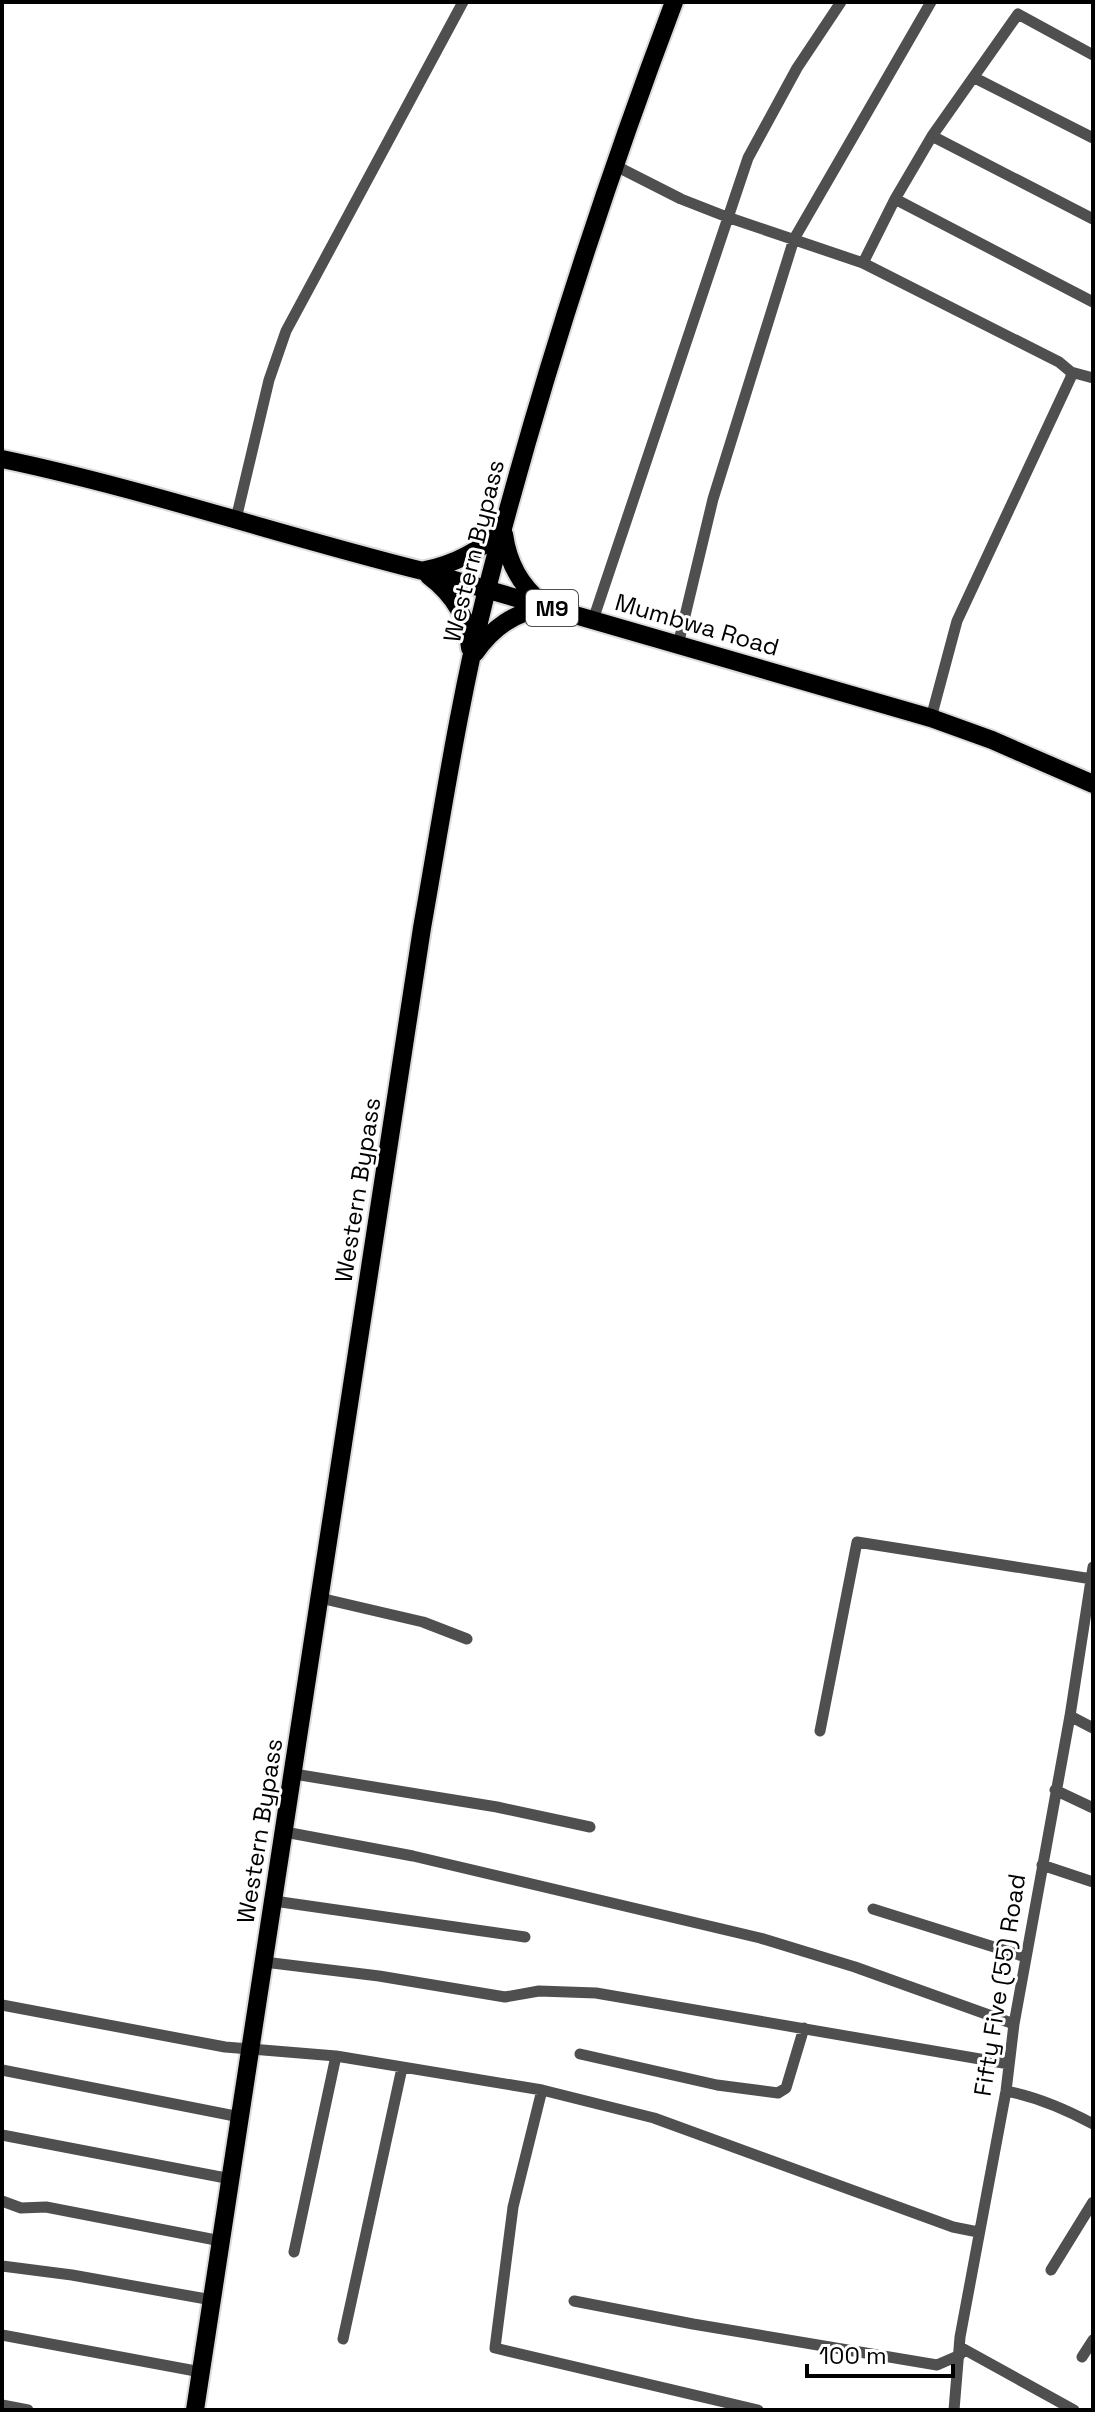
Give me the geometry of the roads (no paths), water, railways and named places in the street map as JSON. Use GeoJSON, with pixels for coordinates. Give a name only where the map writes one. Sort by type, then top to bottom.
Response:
{"type":"FeatureCollection","features":[{"type":"Feature","properties":{"kind":"main road","name":"Western Bypass"},"geometry":{"type":"LineString","coordinates":[[195,2410],[422,928],[471,659],[558,334],[614,165],[674,2]]}},
{"type":"Feature","properties":{"kind":"main road","name":"Mumbwa Road"},"geometry":{"type":"LineString","coordinates":[[2,459],[123,487],[931,718],[1093,784]]}},
{"type":"Feature","properties":{"kind":"main road"},"geometry":{"type":"LineString","coordinates":[[423,571],[474,553],[503,531],[512,566],[521,582],[547,607]]}},
{"type":"Feature","properties":{"kind":"main road"},"geometry":{"type":"LineString","coordinates":[[423,571],[444,587],[460,608],[469,632],[471,659]]}},
{"type":"Feature","properties":{"kind":"main road"},"geometry":{"type":"LineString","coordinates":[[471,659],[485,639],[503,622],[524,611],[547,607]]}},
{"type":"Feature","properties":{"kind":"street"},"geometry":{"type":"LineString","coordinates":[[236,519],[276,354],[286,331],[463,2]]}},
{"type":"Feature","properties":{"kind":"street"},"geometry":{"type":"LineString","coordinates":[[593,620],[755,141],[814,39],[841,2]]}},
{"type":"Feature","properties":{"kind":"street"},"geometry":{"type":"LineString","coordinates":[[678,645],[713,499],[794,239],[931,2]]}},
{"type":"Feature","properties":{"kind":"street"},"geometry":{"type":"LineString","coordinates":[[863,263],[895,199],[932,136],[1018,14],[1093,55]]}},
{"type":"Feature","properties":{"kind":"street"},"geometry":{"type":"LineString","coordinates":[[975,78],[1093,138]]}},
{"type":"Feature","properties":{"kind":"street"},"geometry":{"type":"LineString","coordinates":[[932,136],[1093,219]]}},
{"type":"Feature","properties":{"kind":"street"},"geometry":{"type":"LineString","coordinates":[[614,165],[681,199],[863,263],[1059,362],[1071,372],[1093,378]]}},
{"type":"Feature","properties":{"kind":"street"},"geometry":{"type":"LineString","coordinates":[[895,199],[1093,302]]}},
{"type":"Feature","properties":{"kind":"street"},"geometry":{"type":"LineString","coordinates":[[931,718],[957,621],[1060,402],[1071,372]]}},
{"type":"Feature","properties":{"kind":"street"},"geometry":{"type":"LineString","coordinates":[[820,1731],[857,1542],[1092,1573]]}},
{"type":"Feature","properties":{"kind":"street","name":"Fifty Five (55) Road"},"geometry":{"type":"LineString","coordinates":[[954,2410],[978,2232],[1006,2091],[1014,2024],[1055,1790],[1088,1637],[1092,1573]]}},
{"type":"Feature","properties":{"kind":"street"},"geometry":{"type":"LineString","coordinates":[[320,1598],[423,1622],[467,1639]]}},
{"type":"Feature","properties":{"kind":"street"},"geometry":{"type":"LineString","coordinates":[[1070,1716],[1093,1728]]}},
{"type":"Feature","properties":{"kind":"street"},"geometry":{"type":"LineString","coordinates":[[294,1774],[497,1807],[590,1827]]}},
{"type":"Feature","properties":{"kind":"street"},"geometry":{"type":"LineString","coordinates":[[1055,1790],[1093,1808]]}},
{"type":"Feature","properties":{"kind":"street"},"geometry":{"type":"LineString","coordinates":[[285,1832],[413,1856],[760,1938],[855,1967],[1014,2024]]}},
{"type":"Feature","properties":{"kind":"street"},"geometry":{"type":"LineString","coordinates":[[1042,1865],[1093,1882]]}},
{"type":"Feature","properties":{"kind":"street"},"geometry":{"type":"LineString","coordinates":[[274,1901],[525,1937]]}},
{"type":"Feature","properties":{"kind":"street"},"geometry":{"type":"LineString","coordinates":[[873,1909],[1026,1957]]}},
{"type":"Feature","properties":{"kind":"street"},"geometry":{"type":"LineString","coordinates":[[264,1962],[396,1978],[505,1997],[539,1991],[596,1993],[1009,2064]]}},
{"type":"Feature","properties":{"kind":"street"},"geometry":{"type":"LineString","coordinates":[[2,2005],[251,2050],[336,2056],[542,2090],[654,2118],[953,2227],[978,2232]]}},
{"type":"Feature","properties":{"kind":"street"},"geometry":{"type":"LineString","coordinates":[[580,2054],[717,2085],[778,2093],[786,2088],[804,2028]]}},
{"type":"Feature","properties":{"kind":"street"},"geometry":{"type":"LineString","coordinates":[[294,2252],[336,2056]]}},
{"type":"Feature","properties":{"kind":"street"},"geometry":{"type":"LineString","coordinates":[[343,2339],[402,2068]]}},
{"type":"Feature","properties":{"kind":"street"},"geometry":{"type":"LineString","coordinates":[[2,2070],[240,2117]]}},
{"type":"Feature","properties":{"kind":"street"},"geometry":{"type":"LineString","coordinates":[[542,2090],[513,2207],[495,2349],[758,2410]]}},
{"type":"Feature","properties":{"kind":"street"},"geometry":{"type":"LineString","coordinates":[[1006,2091],[1029,2095],[1093,2124]]}},
{"type":"Feature","properties":{"kind":"street"},"geometry":{"type":"LineString","coordinates":[[2,2135],[231,2179]]}},
{"type":"Feature","properties":{"kind":"street"},"geometry":{"type":"LineString","coordinates":[[2,2201],[21,2208],[46,2207],[221,2241]]}},
{"type":"Feature","properties":{"kind":"street"},"geometry":{"type":"LineString","coordinates":[[1051,2270],[1093,2202]]}},
{"type":"Feature","properties":{"kind":"street"},"geometry":{"type":"LineString","coordinates":[[2,2266],[212,2300]]}},
{"type":"Feature","properties":{"kind":"street"},"geometry":{"type":"LineString","coordinates":[[574,2301],[937,2365],[960,2351],[1074,2410]]}},
{"type":"Feature","properties":{"kind":"street"},"geometry":{"type":"LineString","coordinates":[[2,2335],[201,2372]]}},
{"type":"Feature","properties":{"kind":"street"},"geometry":{"type":"LineString","coordinates":[[1082,2357],[1093,2340]]}},
{"type":"Feature","properties":{"kind":"street"},"geometry":{"type":"LineString","coordinates":[[2,2405],[28,2410]]}}]}
